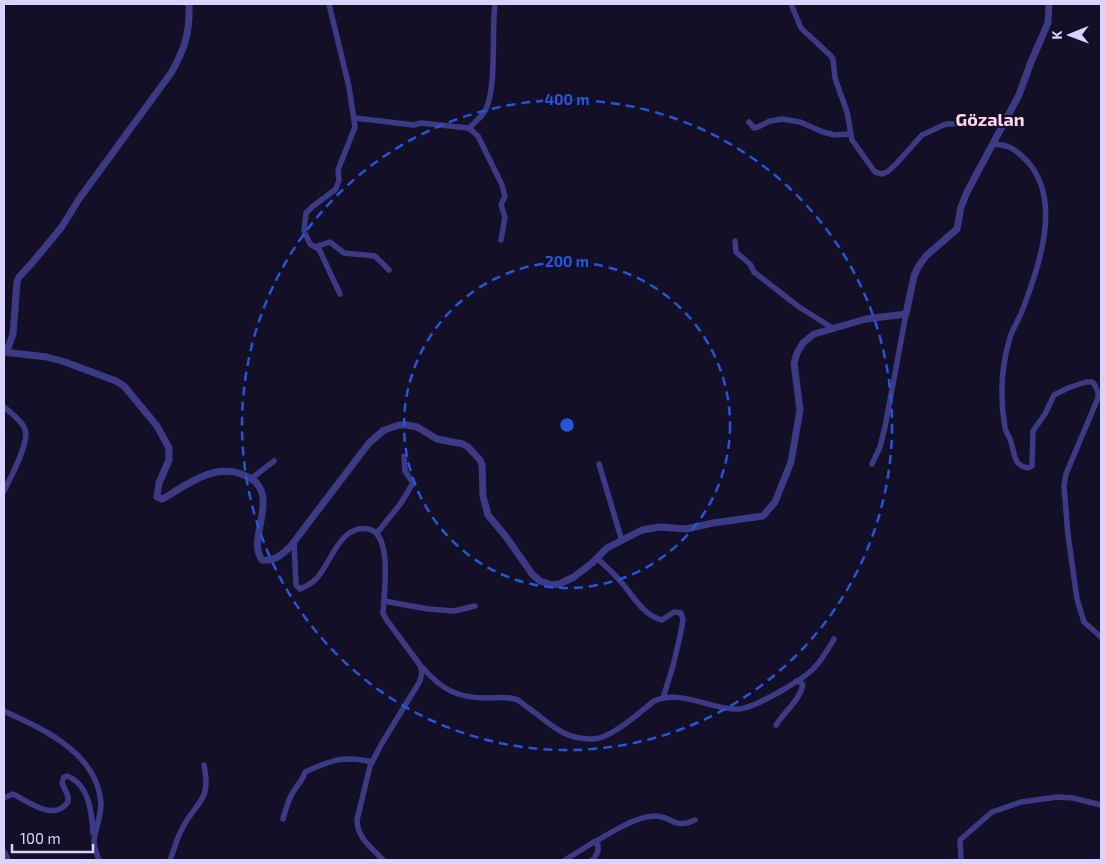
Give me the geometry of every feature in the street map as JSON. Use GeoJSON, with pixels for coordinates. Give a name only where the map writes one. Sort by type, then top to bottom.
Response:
{"type":"FeatureCollection","features":[{"type":"Feature","properties":{"kind":"street"},"geometry":{"type":"LineString","coordinates":[[4,352],[8,348],[13,334],[19,277],[61,228],[79,198],[171,73],[188,36],[189,4]]}},
{"type":"Feature","properties":{"kind":"street"},"geometry":{"type":"LineString","coordinates":[[329,4],[349,87],[355,127],[338,170],[339,180],[336,189],[312,206],[306,213],[304,231],[307,241],[319,249],[322,254],[340,294]]}},
{"type":"Feature","properties":{"kind":"street"},"geometry":{"type":"LineString","coordinates":[[469,128],[484,114],[492,88],[492,32],[495,4]]}},
{"type":"Feature","properties":{"kind":"street"},"geometry":{"type":"LineString","coordinates":[[791,4],[801,28],[832,59],[835,78],[847,112],[850,134],[859,152],[875,172],[882,174],[896,164],[922,135],[935,128],[946,124],[984,123],[1006,120]]}},
{"type":"Feature","properties":{"kind":"street"},"geometry":{"type":"LineString","coordinates":[[872,464],[880,447],[885,427],[906,314],[918,267],[926,256],[957,229],[964,200],[1006,120],[1045,33],[1048,23],[1049,4]]}},
{"type":"Feature","properties":{"kind":"street"},"geometry":{"type":"LineString","coordinates":[[355,118],[414,125],[421,123],[469,128],[478,136],[502,185],[505,196],[501,205],[505,217],[501,240]]}},
{"type":"Feature","properties":{"kind":"street"},"geometry":{"type":"LineString","coordinates":[[749,122],[754,128],[758,128],[778,119],[791,119],[835,135],[850,134]]}},
{"type":"Feature","properties":{"kind":"street"},"geometry":{"type":"LineString","coordinates":[[994,144],[1009,147],[1020,154],[1034,169],[1044,197],[1043,241],[1039,263],[1022,312],[1009,340],[1001,382],[1001,398],[1006,429],[1018,464],[1028,468],[1032,466],[1033,431],[1045,414],[1054,396],[1068,388],[1086,382],[1092,382],[1098,386],[1098,398],[1064,482],[1068,535],[1077,599],[1084,622],[1101,637]]}},
{"type":"Feature","properties":{"kind":"street"},"geometry":{"type":"LineString","coordinates":[[735,241],[736,252],[750,264],[754,272],[799,307],[834,329]]}},
{"type":"Feature","properties":{"kind":"street"},"geometry":{"type":"LineString","coordinates":[[315,247],[330,242],[344,253],[375,256],[389,270]]}},
{"type":"Feature","properties":{"kind":"street"},"geometry":{"type":"LineString","coordinates":[[4,352],[47,357],[71,363],[124,386],[157,426],[169,448],[169,460],[159,483],[157,497],[162,499],[195,479],[212,473],[233,471],[252,478],[259,486],[262,496],[262,515],[257,544],[260,558],[267,561],[278,557],[294,542],[373,439],[384,430],[399,425],[407,425],[417,427],[437,439],[463,444],[478,457],[482,465],[483,496],[488,516],[507,538],[532,574],[540,581],[552,585],[566,581],[578,574],[607,548],[649,528],[686,529],[763,516],[775,502],[788,472],[800,405],[795,376],[796,357],[803,343],[810,336],[866,319],[906,314]]}},
{"type":"Feature","properties":{"kind":"street"},"geometry":{"type":"LineString","coordinates":[[4,407],[17,418],[26,430],[26,440],[4,491]]}},
{"type":"Feature","properties":{"kind":"street"},"geometry":{"type":"LineString","coordinates":[[377,532],[397,509],[413,484],[405,471],[404,456]]}},
{"type":"Feature","properties":{"kind":"street"},"geometry":{"type":"LineString","coordinates":[[252,478],[274,461]]}},
{"type":"Feature","properties":{"kind":"street"},"geometry":{"type":"LineString","coordinates":[[599,464],[622,541]]}},
{"type":"Feature","properties":{"kind":"street"},"geometry":{"type":"LineString","coordinates":[[294,542],[296,585],[300,589],[317,579],[333,551],[347,535],[363,528],[377,532],[382,541],[384,552],[383,612],[386,620],[433,679],[446,690],[458,695],[518,700],[556,730],[574,738],[596,740],[608,735],[654,701],[663,698],[676,696],[727,708],[744,708],[796,681],[814,668],[834,639]]}},
{"type":"Feature","properties":{"kind":"street"},"geometry":{"type":"LineString","coordinates":[[597,558],[618,578],[642,609],[654,618],[662,620],[674,612],[681,612],[683,620],[673,666],[663,698]]}},
{"type":"Feature","properties":{"kind":"street"},"geometry":{"type":"LineString","coordinates":[[384,601],[428,609],[454,611],[475,606]]}},
{"type":"Feature","properties":{"kind":"street"},"geometry":{"type":"LineString","coordinates":[[383,860],[361,837],[357,828],[357,820],[372,762],[420,681],[422,672],[420,665]]}},
{"type":"Feature","properties":{"kind":"street"},"geometry":{"type":"LineString","coordinates":[[776,725],[782,714],[801,694],[803,685],[796,681]]}},
{"type":"Feature","properties":{"kind":"street"},"geometry":{"type":"LineString","coordinates":[[4,711],[41,729],[72,750],[90,772],[97,786],[101,804],[94,843]]}},
{"type":"Feature","properties":{"kind":"street"},"geometry":{"type":"LineString","coordinates":[[283,819],[293,791],[302,781],[305,772],[327,762],[344,758],[372,762]]}},
{"type":"Feature","properties":{"kind":"street"},"geometry":{"type":"LineString","coordinates":[[170,860],[181,830],[207,791],[204,765]]}},
{"type":"Feature","properties":{"kind":"street"},"geometry":{"type":"LineString","coordinates":[[4,798],[13,794],[45,810],[54,812],[68,802],[68,796],[62,783],[64,777],[76,779],[83,789],[90,807],[94,843],[99,860]]}},
{"type":"Feature","properties":{"kind":"street"},"geometry":{"type":"LineString","coordinates":[[962,860],[960,840],[992,812],[1021,802],[1057,797],[1073,798],[1101,805]]}},
{"type":"Feature","properties":{"kind":"street"},"geometry":{"type":"LineString","coordinates":[[565,860],[632,822],[653,816],[660,816],[681,825],[695,820]]}},
{"type":"Feature","properties":{"kind":"street"},"geometry":{"type":"LineString","coordinates":[[592,860],[598,851],[598,845],[594,842]]}},
{"type":"Feature","properties":{"kind":"street"},"geometry":{"type":"LineString","coordinates":[[4,851],[8,860]]}},
{"type":"Feature","properties":{"kind":"district","name":"Gözalan"},"geometry":{"type":"Point","coordinates":[990,119]}}]}
